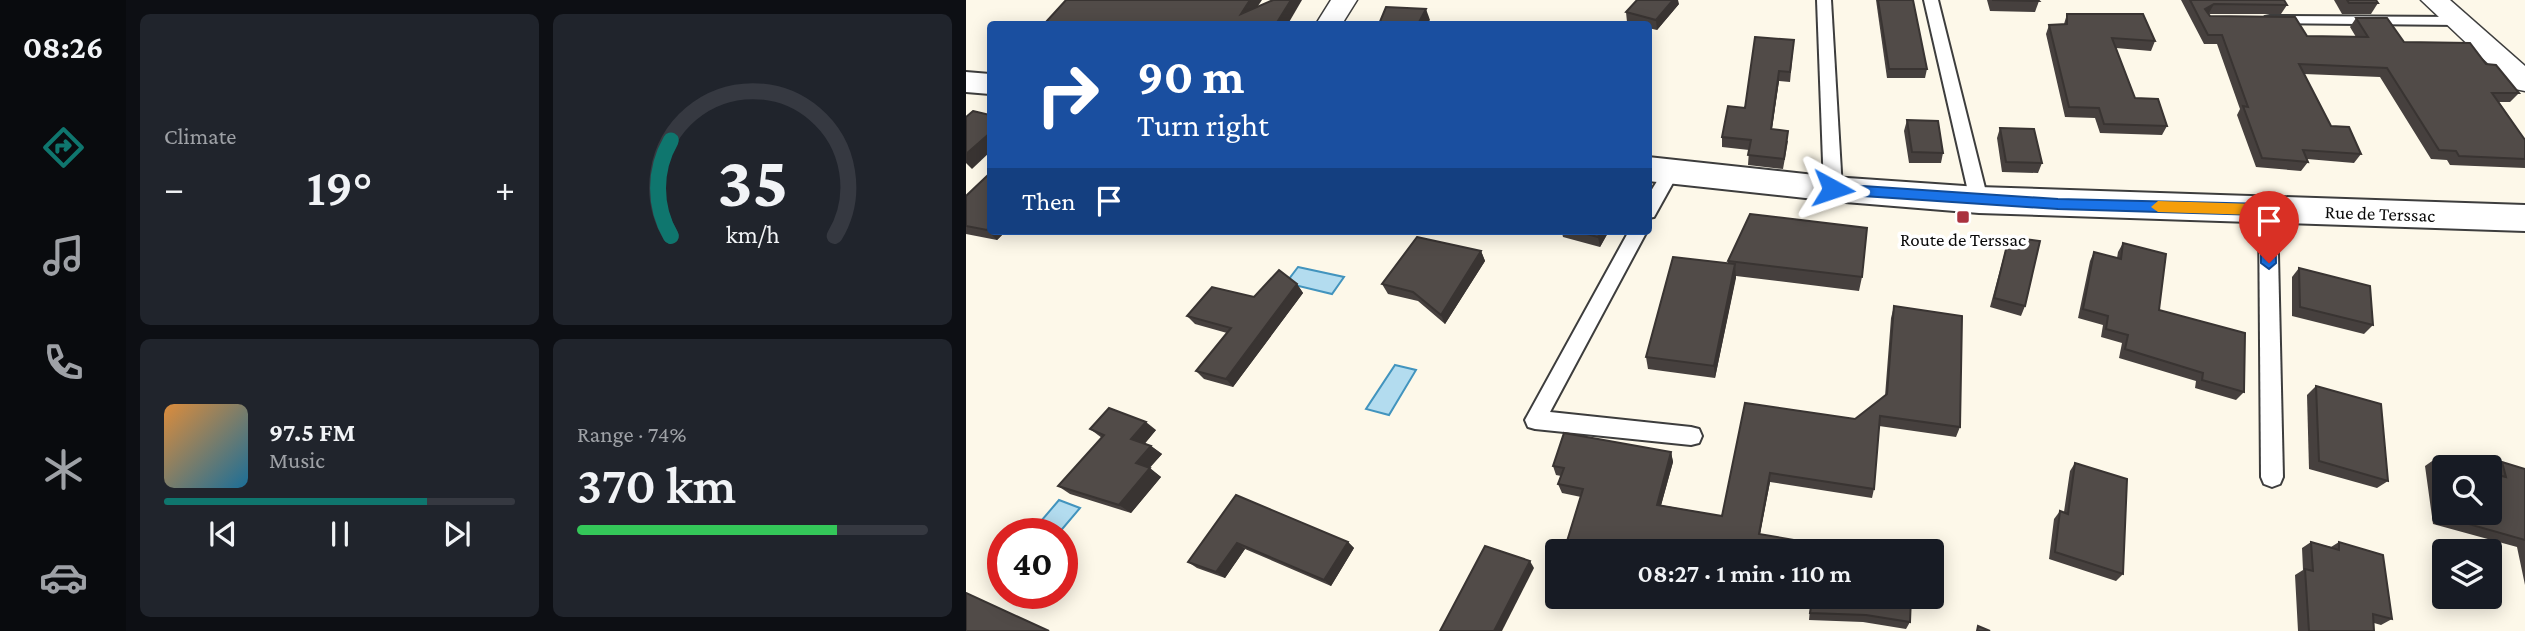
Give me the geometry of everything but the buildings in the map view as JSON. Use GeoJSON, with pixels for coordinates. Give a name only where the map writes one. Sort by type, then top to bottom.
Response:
{"type":"FeatureCollection","features":[{"type":"Feature","properties":{"kind":"street"},"geometry":{"type":"LineString","coordinates":[[1331,21],[1344,0]]}},
{"type":"Feature","properties":{"kind":"street"},"geometry":{"type":"LineString","coordinates":[[2434,0],[2525,82]]}},
{"type":"Feature","properties":{"kind":"street"},"geometry":{"type":"LineString","coordinates":[[966,82],[987,84]]}},
{"type":"Feature","properties":{"kind":"street","name":"Rue de Terssac"},"geometry":{"type":"LineString","coordinates":[[1660,170],[1833,189],[1979,200],[2525,218]]}},
{"type":"Feature","properties":{"kind":"lane"},"geometry":{"type":"LineString","coordinates":[[1824,0],[1833,189]]}},
{"type":"Feature","properties":{"kind":"lane"},"geometry":{"type":"LineString","coordinates":[[1931,0],[1979,200]]}},
{"type":"Feature","properties":{"kind":"lane"},"geometry":{"type":"LineString","coordinates":[[2252,20],[2458,21]]}},
{"type":"Feature","properties":{"kind":"lane"},"geometry":{"type":"LineString","coordinates":[[1652,198],[1660,170]]}},
{"type":"Feature","properties":{"kind":"lane"},"geometry":{"type":"LineString","coordinates":[[2268,210],[2272,477]]}},
{"type":"Feature","properties":{"kind":"lane"},"geometry":{"type":"LineString","coordinates":[[1636,235],[1535,420],[1691,436]]}},
{"type":"Feature","properties":{"kind":"water"},"geometry":{"type":"Polygon","coordinates":[[[1298,267],[1344,277],[1332,294],[1286,283],[1298,267]]]}},
{"type":"Feature","properties":{"kind":"water"},"geometry":{"type":"Polygon","coordinates":[[[1395,365],[1416,370],[1389,415],[1366,409],[1395,365]]]}},
{"type":"Feature","properties":{"kind":"water"},"geometry":{"type":"Polygon","coordinates":[[[1059,500],[1080,508],[1072,518],[1044,518],[1059,500]]]}},
{"type":"Feature","properties":{"kind":"slow traffic"},"geometry":{"type":"LineString","coordinates":[[2158,207],[2256,209]]}},
{"type":"Feature","properties":{"kind":"place","name":"Route de Terssac"},"geometry":{"type":"Point","coordinates":[1963,217]}},
{"type":"Feature","properties":{"kind":"route"},"geometry":{"type":"LineString","coordinates":[[1833,189],[2058,204],[2268,210],[2269,263]]}}]}
